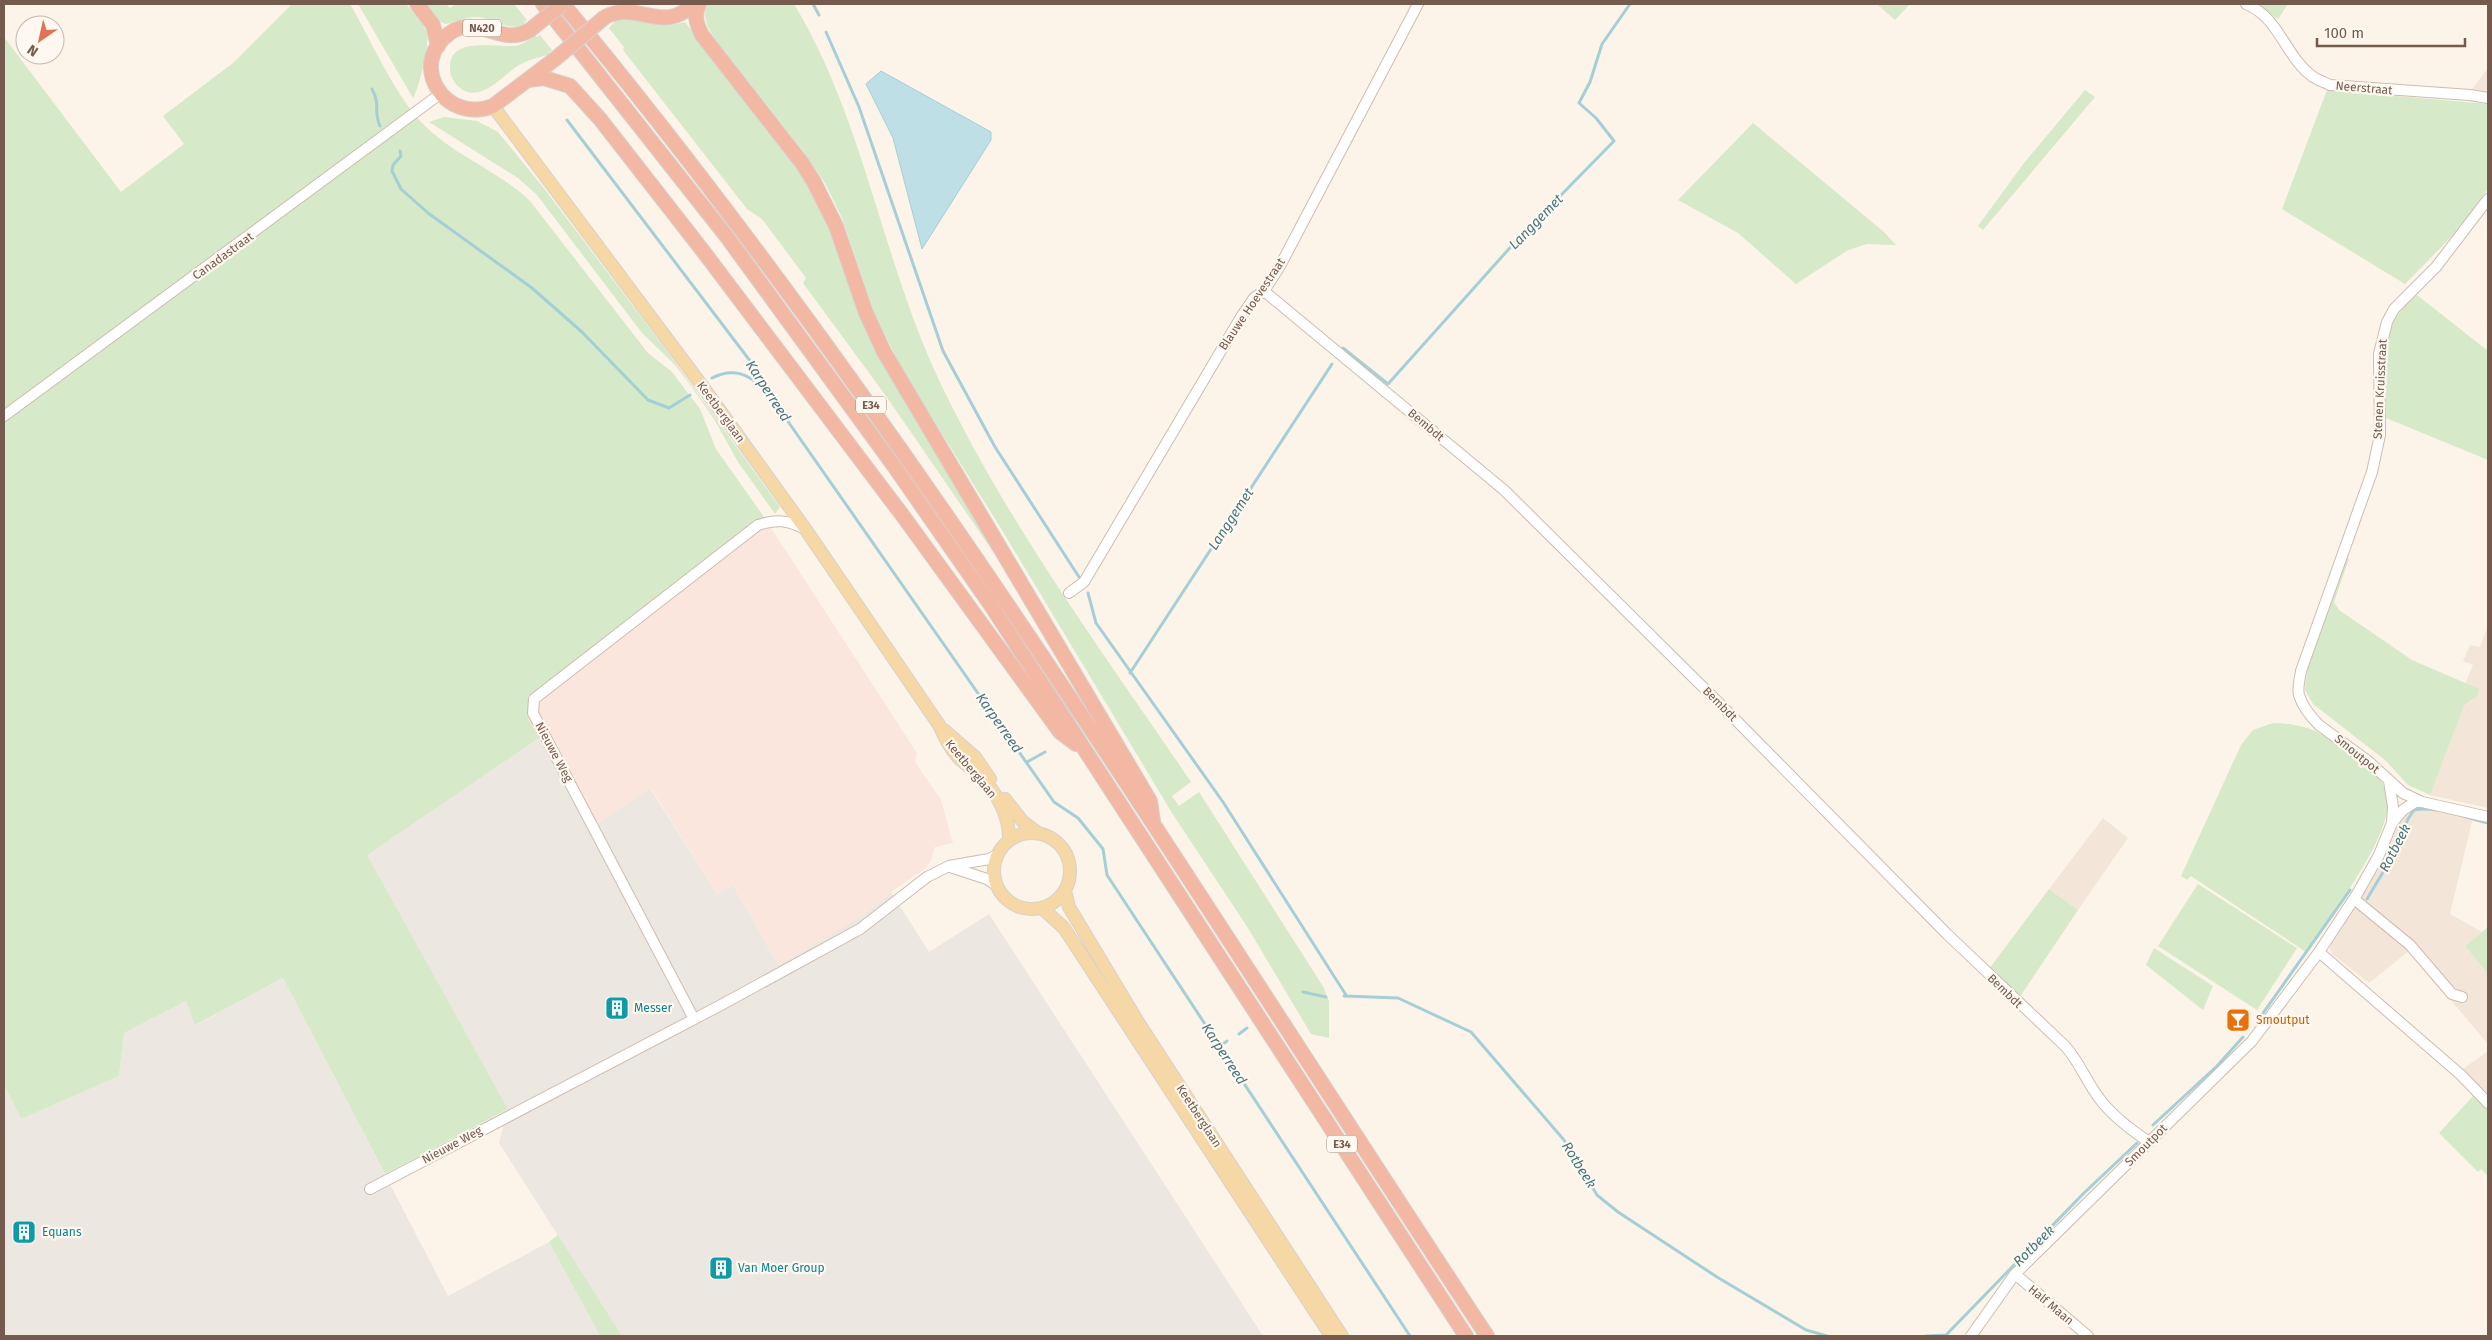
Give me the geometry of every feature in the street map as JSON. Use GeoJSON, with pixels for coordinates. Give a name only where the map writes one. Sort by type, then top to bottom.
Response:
{"type":"FeatureCollection","features":[{"type":"Feature","properties":{"kind":"highway"},"geometry":{"type":"LineString","coordinates":[[417,4],[433,24],[438,46],[432,62],[431,72],[440,94],[460,108],[472,110],[493,106],[605,17],[620,8],[631,8],[658,16],[669,16],[681,13],[693,4]]}},
{"type":"Feature","properties":{"kind":"highway","name":"E34"},"geometry":{"type":"LineString","coordinates":[[543,4],[667,158],[815,355],[990,604],[1466,1336]]}},
{"type":"Feature","properties":{"kind":"highway","name":"N420"},"geometry":{"type":"LineString","coordinates":[[438,46],[444,38],[460,27],[474,26],[511,37],[521,35],[562,4]]}},
{"type":"Feature","properties":{"kind":"highway","name":"E34"},"geometry":{"type":"LineString","coordinates":[[562,4],[692,165],[842,364],[1003,596],[1487,1336]]}},
{"type":"Feature","properties":{"kind":"highway"},"geometry":{"type":"LineString","coordinates":[[698,4],[696,23],[702,34],[802,163],[824,200],[866,313],[884,352],[1150,801],[1153,824]]}},
{"type":"Feature","properties":{"kind":"highway"},"geometry":{"type":"LineString","coordinates":[[528,80],[544,78],[570,86],[600,119],[886,492],[1060,732],[1084,749]]}},
{"type":"Feature","properties":{"kind":"main road","name":"Keetberglaan"},"geometry":{"type":"LineString","coordinates":[[493,106],[700,383],[806,530],[939,725],[947,743],[958,757],[981,777],[1005,812],[1009,824],[1008,840]]}},
{"type":"Feature","properties":{"kind":"main road","name":"Keetberglaan"},"geometry":{"type":"LineString","coordinates":[[939,725],[975,757],[1016,814],[1029,828],[1038,834]]}},
{"type":"Feature","properties":{"kind":"main road"},"geometry":{"type":"LineString","coordinates":[[1022,834],[1038,834],[1058,843],[1067,855],[1070,873],[1064,891],[1055,902],[1032,910],[1018,907],[1005,898],[997,886],[994,871],[997,856],[1008,840],[1022,834]]}},
{"type":"Feature","properties":{"kind":"main road","name":"Keetberglaan"},"geometry":{"type":"LineString","coordinates":[[1064,891],[1069,907],[1138,1022],[1342,1336]]}},
{"type":"Feature","properties":{"kind":"main road","name":"Keetberglaan"},"geometry":{"type":"LineString","coordinates":[[1042,908],[1064,928],[1331,1336]]}},
{"type":"Feature","properties":{"kind":"street","name":"Blauwe Hoevestraat"},"geometry":{"type":"LineString","coordinates":[[1069,593],[1084,582],[1241,317],[1254,298],[1264,290],[1280,266],[1418,4]]}},
{"type":"Feature","properties":{"kind":"street","name":"Neerstraat"},"geometry":{"type":"LineString","coordinates":[[2246,4],[2266,16],[2275,26],[2293,56],[2311,76],[2330,85],[2470,95],[2488,98]]}},
{"type":"Feature","properties":{"kind":"street","name":"Canadastraat"},"geometry":{"type":"LineString","coordinates":[[4,416],[440,94]]}},
{"type":"Feature","properties":{"kind":"street","name":"Stenen Kruisstraat"},"geometry":{"type":"LineString","coordinates":[[2299,695],[2301,671],[2372,472],[2380,435],[2379,354],[2387,322],[2394,309],[2436,266],[2488,199]]}},
{"type":"Feature","properties":{"kind":"street","name":"Bembdt"},"geometry":{"type":"LineString","coordinates":[[1264,290],[1504,490],[1717,701],[1947,934],[2074,1056],[2098,1098],[2112,1114],[2149,1142]]}},
{"type":"Feature","properties":{"kind":"street","name":"Nieuwe Weg"},"geometry":{"type":"LineString","coordinates":[[694,1019],[533,713],[534,699],[758,525],[775,520],[790,522],[806,530]]}},
{"type":"Feature","properties":{"kind":"street","name":"Smoutpot"},"geometry":{"type":"LineString","coordinates":[[2299,695],[2312,718],[2319,725],[2368,761],[2388,781],[2393,807],[2392,823]]}},
{"type":"Feature","properties":{"kind":"street"},"geometry":{"type":"LineString","coordinates":[[2388,781],[2403,793],[2422,802],[2488,817]]}},
{"type":"Feature","properties":{"kind":"street","name":"Smoutpot"},"geometry":{"type":"LineString","coordinates":[[1971,1336],[2015,1274],[2252,1041],[2319,952],[2354,899],[2379,855],[2392,823],[2403,810],[2416,802],[2422,802]]}},
{"type":"Feature","properties":{"kind":"street","name":"Nieuwe Weg"},"geometry":{"type":"LineString","coordinates":[[370,1189],[694,1019],[860,929],[927,877],[949,866],[997,856]]}},
{"type":"Feature","properties":{"kind":"street"},"geometry":{"type":"LineString","coordinates":[[949,866],[987,879],[997,886]]}},
{"type":"Feature","properties":{"kind":"street"},"geometry":{"type":"LineString","coordinates":[[2354,899],[2396,931],[2452,994],[2462,997]]}},
{"type":"Feature","properties":{"kind":"street"},"geometry":{"type":"LineString","coordinates":[[2319,952],[2462,1075],[2488,1103]]}},
{"type":"Feature","properties":{"kind":"street","name":"Half Maan"},"geometry":{"type":"LineString","coordinates":[[2015,1274],[2088,1336]]}},
{"type":"Feature","properties":{"kind":"shaded area"},"geometry":{"type":"Polygon","coordinates":[[[2488,68],[2488,92],[2472,89],[2488,68]]]}},
{"type":"Feature","properties":{"kind":"shaded area"},"geometry":{"type":"Polygon","coordinates":[[[764,517],[917,753],[915,762],[941,800],[953,843],[935,847],[931,861],[926,868],[891,892],[864,915],[778,965],[733,885],[717,894],[651,788],[588,830],[528,719],[527,697],[764,517]]]}},
{"type":"Feature","properties":{"kind":"shaded area"},"geometry":{"type":"Polygon","coordinates":[[[2488,625],[2488,808],[2430,795],[2464,706],[2472,701],[2478,689],[2465,684],[2473,665],[2463,661],[2470,645],[2480,647],[2488,625]]]}},
{"type":"Feature","properties":{"kind":"shaded area"},"geometry":{"type":"Polygon","coordinates":[[[539,738],[588,830],[650,788],[717,894],[733,885],[778,965],[864,915],[891,892],[929,952],[989,914],[1263,1336],[622,1336],[499,1143],[508,1109],[366,855],[539,738]]]}},
{"type":"Feature","properties":{"kind":"shaded area"},"geometry":{"type":"Polygon","coordinates":[[[2413,805],[2473,817],[2450,914],[2482,932],[2465,946],[2488,974],[2488,1044],[2409,951],[2369,983],[2332,954],[2330,948],[2331,942],[2371,880],[2405,812],[2413,805]]]}},
{"type":"Feature","properties":{"kind":"shaded area"},"geometry":{"type":"Polygon","coordinates":[[[2103,818],[2128,838],[2078,910],[2049,889],[2103,818]]]}},
{"type":"Feature","properties":{"kind":"shaded area"},"geometry":{"type":"Polygon","coordinates":[[[283,978],[448,1296],[549,1242],[600,1336],[4,1336],[4,1085],[21,1119],[119,1076],[124,1033],[186,1001],[196,1025],[283,978]]]}},
{"type":"Feature","properties":{"kind":"shaded area"},"geometry":{"type":"Polygon","coordinates":[[[2488,1051],[2488,1097],[2463,1069],[2488,1051]]]}},
{"type":"Feature","properties":{"kind":"green space"},"geometry":{"type":"Polygon","coordinates":[[[292,4],[350,4],[393,83],[413,113],[449,146],[505,181],[530,201],[648,353],[672,372],[700,409],[716,449],[764,517],[528,697],[528,719],[539,738],[367,855],[508,1109],[385,1174],[283,978],[195,1025],[186,1001],[124,1033],[119,1076],[21,1119],[4,1085],[4,37],[15,52],[15,65],[25,65],[121,192],[184,144],[163,116],[233,63],[292,4]]]}},
{"type":"Feature","properties":{"kind":"green space"},"geometry":{"type":"Polygon","coordinates":[[[358,4],[406,4],[423,25],[428,38],[427,46],[421,76],[413,98],[358,4]]]}},
{"type":"Feature","properties":{"kind":"green space"},"geometry":{"type":"Polygon","coordinates":[[[423,4],[446,4],[450,8],[456,4],[514,4],[527,20],[524,23],[525,25],[518,27],[506,26],[488,19],[476,17],[445,24],[436,19],[423,4]]]}},
{"type":"Feature","properties":{"kind":"green space"},"geometry":{"type":"Polygon","coordinates":[[[707,4],[794,4],[818,48],[838,94],[918,332],[938,378],[965,431],[1024,535],[1191,782],[1172,796],[1179,806],[1199,792],[1324,988],[1329,1001],[1329,1038],[1311,1034],[1248,928],[1172,813],[1005,535],[903,371],[875,315],[842,218],[825,183],[803,151],[713,36],[706,20],[707,4]]]}},
{"type":"Feature","properties":{"kind":"green space"},"geometry":{"type":"Polygon","coordinates":[[[1877,4],[1910,4],[1895,20],[1877,4]]]}},
{"type":"Feature","properties":{"kind":"green space"},"geometry":{"type":"Polygon","coordinates":[[[2257,4],[2288,4],[2278,19],[2257,4]]]}},
{"type":"Feature","properties":{"kind":"green space"},"geometry":{"type":"Polygon","coordinates":[[[628,17],[663,25],[685,22],[793,161],[824,213],[847,275],[1016,585],[886,396],[803,283],[806,278],[762,219],[747,209],[623,50],[624,47],[609,28],[618,19],[628,17]]]}},
{"type":"Feature","properties":{"kind":"green space"},"geometry":{"type":"Polygon","coordinates":[[[535,35],[537,37],[540,35],[552,50],[549,52],[550,54],[521,64],[491,86],[475,93],[467,92],[453,80],[450,71],[451,59],[465,47],[519,45],[535,35]]]}},
{"type":"Feature","properties":{"kind":"green space"},"geometry":{"type":"Polygon","coordinates":[[[2085,90],[2095,97],[1983,230],[1978,226],[2024,163],[2085,90]]]}},
{"type":"Feature","properties":{"kind":"green space"},"geometry":{"type":"Polygon","coordinates":[[[2327,90],[2488,104],[2488,188],[2459,229],[2405,284],[2282,209],[2327,90]]]}},
{"type":"Feature","properties":{"kind":"green space"},"geometry":{"type":"Polygon","coordinates":[[[444,117],[477,121],[498,132],[543,187],[664,347],[780,507],[775,514],[738,462],[714,419],[691,386],[675,365],[642,333],[537,195],[518,178],[429,122],[444,117]]]}},
{"type":"Feature","properties":{"kind":"green space"},"geometry":{"type":"Polygon","coordinates":[[[1753,123],[1884,232],[1896,245],[1867,244],[1848,250],[1796,284],[1738,233],[1678,200],[1753,123]]]}},
{"type":"Feature","properties":{"kind":"green space"},"geometry":{"type":"Polygon","coordinates":[[[2417,295],[2488,351],[2488,460],[2386,418],[2383,367],[2388,335],[2394,321],[2404,307],[2417,295]]]}},
{"type":"Feature","properties":{"kind":"green space"},"geometry":{"type":"Polygon","coordinates":[[[2345,557],[2349,559],[2334,602],[2339,610],[2412,660],[2479,689],[2477,696],[2464,706],[2430,795],[2408,785],[2385,760],[2313,704],[2305,690],[2308,664],[2345,557]]]}},
{"type":"Feature","properties":{"kind":"green space"},"geometry":{"type":"Polygon","coordinates":[[[2273,723],[2297,725],[2307,728],[2333,741],[2363,763],[2378,777],[2387,795],[2387,811],[2382,830],[2371,852],[2358,875],[2306,952],[2191,876],[2187,880],[2181,876],[2241,745],[2253,730],[2273,723]]]}},
{"type":"Feature","properties":{"kind":"green space"},"geometry":{"type":"Polygon","coordinates":[[[2198,884],[2297,948],[2257,1010],[2158,946],[2198,884]]]}},
{"type":"Feature","properties":{"kind":"green space"},"geometry":{"type":"Polygon","coordinates":[[[2049,889],[2078,910],[2019,998],[1989,969],[2049,889]]]}},
{"type":"Feature","properties":{"kind":"green space"},"geometry":{"type":"Polygon","coordinates":[[[2488,927],[2488,974],[2465,946],[2488,927]]]}},
{"type":"Feature","properties":{"kind":"green space"},"geometry":{"type":"Polygon","coordinates":[[[2154,948],[2213,986],[2203,1010],[2146,965],[2154,948]]]}},
{"type":"Feature","properties":{"kind":"green space"},"geometry":{"type":"Polygon","coordinates":[[[2474,1095],[2488,1109],[2488,1176],[2481,1169],[2478,1172],[2439,1133],[2474,1095]]]}},
{"type":"Feature","properties":{"kind":"green space"},"geometry":{"type":"Polygon","coordinates":[[[558,1235],[622,1336],[600,1336],[549,1242],[558,1235]]]}},
{"type":"Feature","properties":{"kind":"water"},"geometry":{"type":"Polygon","coordinates":[[[881,71],[991,132],[991,140],[922,249],[893,138],[866,84],[881,71]]]}},
{"type":"Feature","properties":{"kind":"waterway"},"geometry":{"type":"LineString","coordinates":[[813,4],[819,15]]}},
{"type":"Feature","properties":{"kind":"waterway","name":"Langgemet"},"geometry":{"type":"LineString","coordinates":[[1343,348],[1388,384],[1516,241],[1614,141],[1596,118],[1579,103],[1590,82],[1602,44],[1630,4]]}},
{"type":"Feature","properties":{"kind":"waterway"},"geometry":{"type":"LineString","coordinates":[[826,32],[859,107],[943,351],[995,447],[1079,577]]}},
{"type":"Feature","properties":{"kind":"waterway"},"geometry":{"type":"LineString","coordinates":[[372,89],[376,99],[377,116],[380,126]]}},
{"type":"Feature","properties":{"kind":"waterway","name":"Karperreed"},"geometry":{"type":"LineString","coordinates":[[567,120],[757,370],[766,390],[1054,802],[1078,818],[1103,849],[1107,875],[1410,1336]]}},
{"type":"Feature","properties":{"kind":"waterway"},"geometry":{"type":"LineString","coordinates":[[400,151],[401,156],[393,165],[392,171],[401,189],[428,213],[532,288],[582,332],[648,400],[669,408],[690,395]]}},
{"type":"Feature","properties":{"kind":"waterway","name":"Langgemet"},"geometry":{"type":"LineString","coordinates":[[1130,673],[1332,364]]}},
{"type":"Feature","properties":{"kind":"waterway"},"geometry":{"type":"LineString","coordinates":[[712,378],[727,373],[740,374],[752,379],[764,388]]}},
{"type":"Feature","properties":{"kind":"waterway"},"geometry":{"type":"LineString","coordinates":[[1088,593],[1096,623],[1223,802],[1346,995]]}},
{"type":"Feature","properties":{"kind":"waterway","name":"Langgemet"},"geometry":{"type":"LineString","coordinates":[[1027,762],[1045,752]]}},
{"type":"Feature","properties":{"kind":"waterway","name":"Rotbeek"},"geometry":{"type":"LineString","coordinates":[[2367,899],[2392,857],[2408,819],[2414,810],[2432,809],[2488,823]]}},
{"type":"Feature","properties":{"kind":"waterway","name":"Rotbeek"},"geometry":{"type":"LineString","coordinates":[[2261,1016],[2350,890]]}},
{"type":"Feature","properties":{"kind":"waterway","name":"Rotbeek"},"geometry":{"type":"LineString","coordinates":[[1303,992],[1326,997]]}},
{"type":"Feature","properties":{"kind":"waterway","name":"Rotbeek"},"geometry":{"type":"LineString","coordinates":[[1344,996],[1398,998],[1471,1032],[1564,1140],[1597,1195],[1618,1212],[1717,1277],[1806,1330],[1827,1336]]}},
{"type":"Feature","properties":{"kind":"waterway","name":"Rotbeek"},"geometry":{"type":"LineString","coordinates":[[1239,1034],[1247,1028]]}},
{"type":"Feature","properties":{"kind":"waterway","name":"Rotbeek"},"geometry":{"type":"LineString","coordinates":[[2153,1125],[2217,1066],[2243,1037]]}},
{"type":"Feature","properties":{"kind":"waterway","name":"Rotbeek"},"geometry":{"type":"LineString","coordinates":[[1220,1046],[1227,1041]]}},
{"type":"Feature","properties":{"kind":"waterway","name":"Rotbeek"},"geometry":{"type":"LineString","coordinates":[[1926,1336],[1946,1335],[2084,1193],[2137,1143]]}},
{"type":"Feature","properties":{"kind":"place","name":"Messer"},"geometry":{"type":"Point","coordinates":[617,1008]}},
{"type":"Feature","properties":{"kind":"place","name":"Smoutput"},"geometry":{"type":"Point","coordinates":[2238,1020]}},
{"type":"Feature","properties":{"kind":"place","name":"Equans"},"geometry":{"type":"Point","coordinates":[24,1232]}},
{"type":"Feature","properties":{"kind":"place","name":"Van Moer Group"},"geometry":{"type":"Point","coordinates":[721,1268]}}]}
